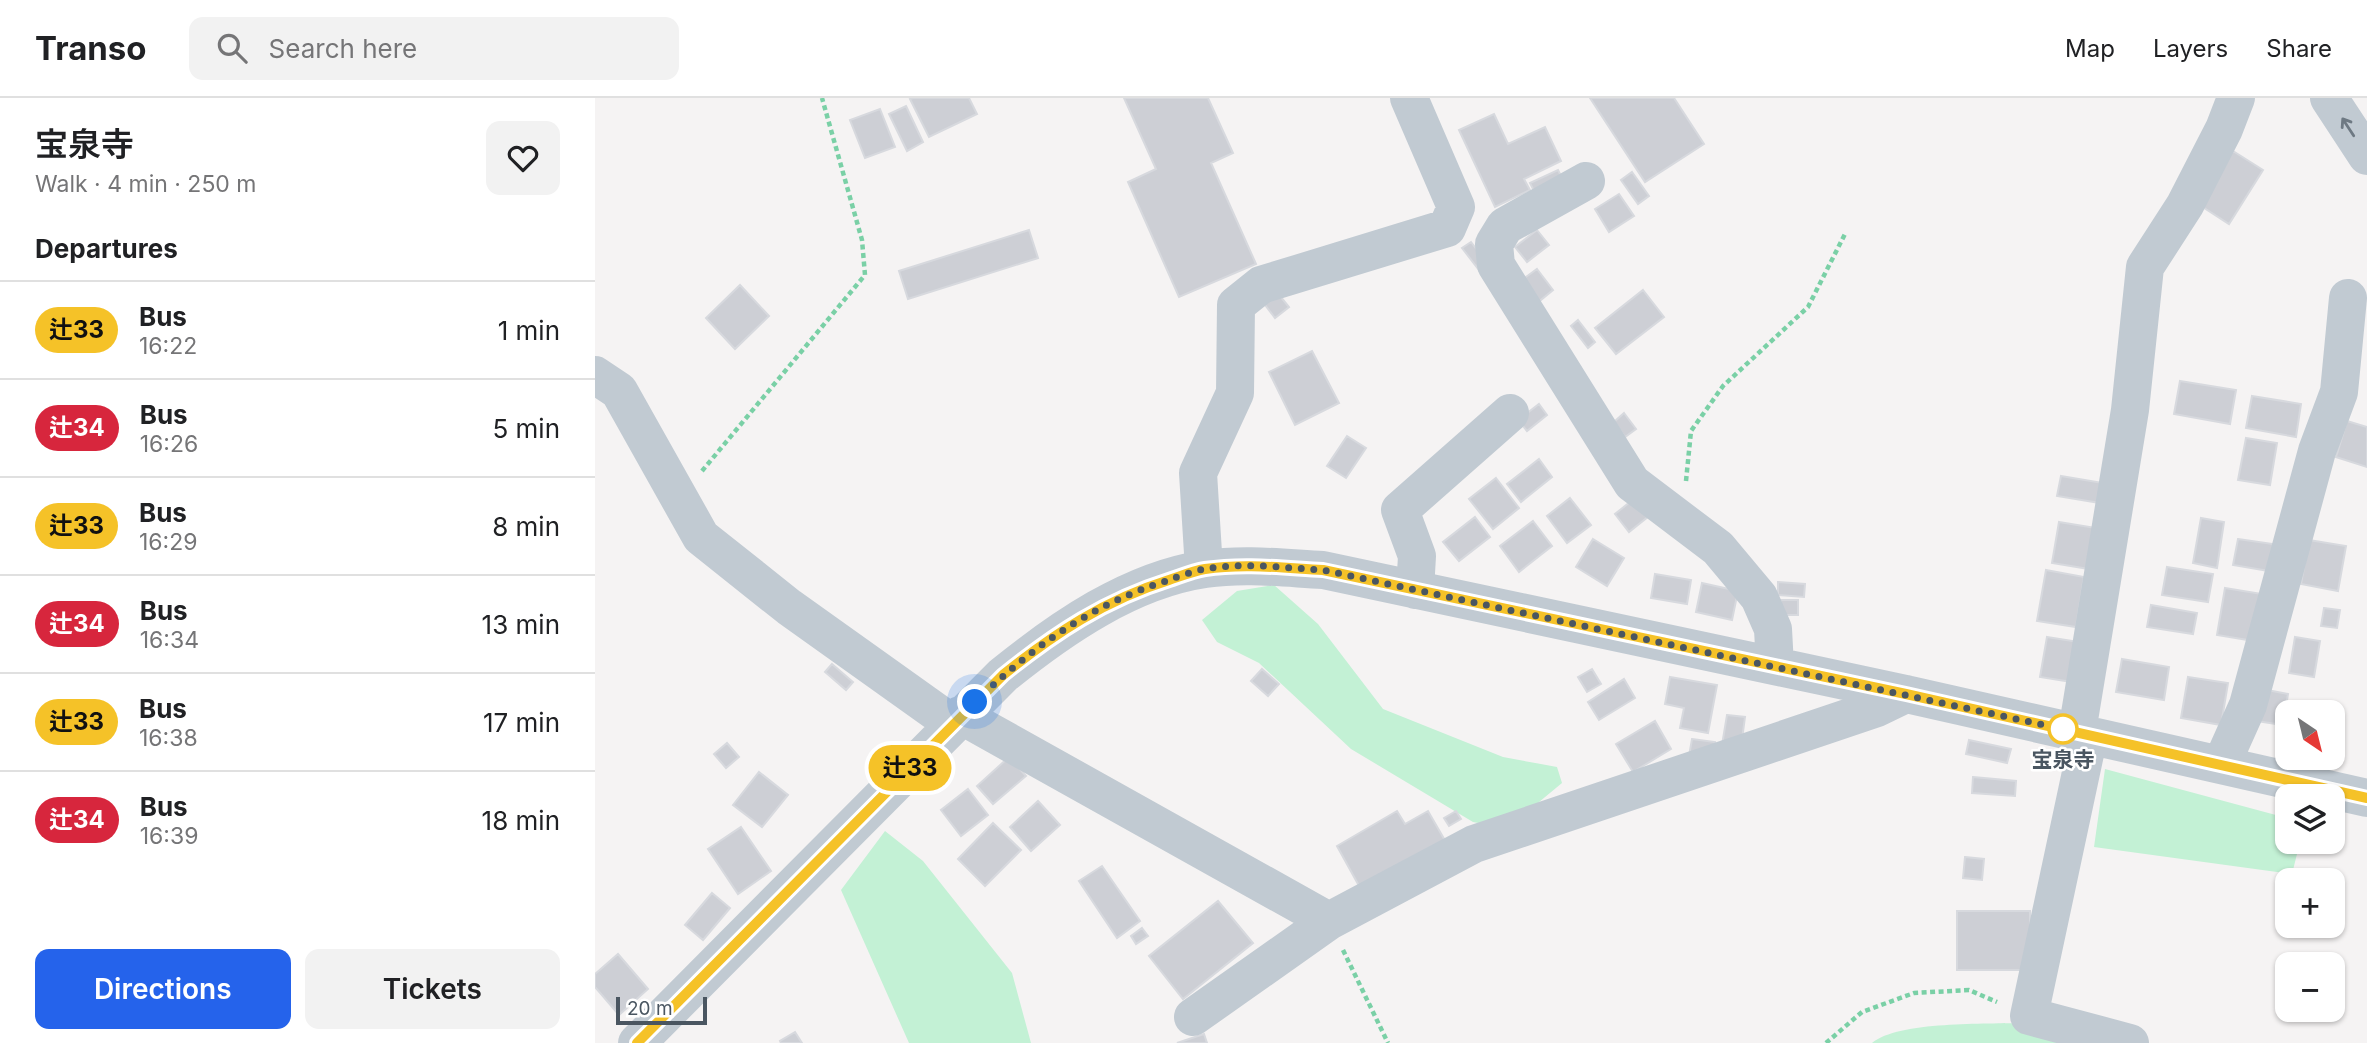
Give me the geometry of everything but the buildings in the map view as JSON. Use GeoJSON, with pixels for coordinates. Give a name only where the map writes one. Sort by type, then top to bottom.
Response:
{"type":"FeatureCollection","features":[{"type":"Feature","properties":{"kind":"street"},"geometry":{"type":"LineString","coordinates":[[1204,569],[1198,473],[1235,393],[1236,305],[1261,285],[1447,228],[1455,206],[1409,98]]}},
{"type":"Feature","properties":{"kind":"street"},"geometry":{"type":"LineString","coordinates":[[2130,1043],[2029,1016],[2083,733],[2130,410],[2145,267],[2185,205],[2224,129],[2236,98]]}},
{"type":"Feature","properties":{"kind":"street"},"geometry":{"type":"LineString","coordinates":[[2329,98],[2367,156]]}},
{"type":"Feature","properties":{"kind":"street"},"geometry":{"type":"LineString","coordinates":[[1586,181],[1505,226],[1494,244],[1496,265],[1632,483],[1718,548],[1759,597],[1773,629],[1775,666]]}},
{"type":"Feature","properties":{"kind":"street"},"geometry":{"type":"LineString","coordinates":[[2222,763],[2248,705],[2317,451],[2339,392],[2348,298]]}},
{"type":"Feature","properties":{"kind":"street"},"geometry":{"type":"LineString","coordinates":[[595,376],[618,391],[701,537],[789,607],[957,720],[1329,921]]}},
{"type":"Feature","properties":{"kind":"street"},"geometry":{"type":"LineString","coordinates":[[1415,590],[1417,556],[1400,510],[1510,412]]}},
{"type":"Feature","properties":{"kind":"street"},"geometry":{"type":"LineString","coordinates":[[637,1043],[957,720],[1048,639],[1092,610],[1150,586],[1204,569],[1258,566],[1323,570],[2222,763],[2367,798]]}},
{"type":"Feature","properties":{"kind":"street"},"geometry":{"type":"LineString","coordinates":[[1193,1017],[1329,921],[1474,844],[1877,708],[1906,694]]}},
{"type":"Feature","properties":{"kind":"path"},"geometry":{"type":"LineString","coordinates":[[678,498],[769,394],[865,275],[862,240],[822,98]]}},
{"type":"Feature","properties":{"kind":"path"},"geometry":{"type":"LineString","coordinates":[[1686,524],[1691,431],[1723,386],[1808,307],[1845,234]]}},
{"type":"Feature","properties":{"kind":"path"},"geometry":{"type":"LineString","coordinates":[[1329,921],[1388,1043]]}},
{"type":"Feature","properties":{"kind":"path"},"geometry":{"type":"LineString","coordinates":[[1826,1043],[1862,1012],[1914,993],[1969,990],[2029,1016]]}},
{"type":"Feature","properties":{"kind":"green space"},"geometry":{"type":"Polygon","coordinates":[[[1274,585],[1318,624],[1383,709],[1503,757],[1557,767],[1562,783],[1533,807],[1494,826],[1473,822],[1351,749],[1259,663],[1217,642],[1202,620],[1237,591],[1274,585]]]}},
{"type":"Feature","properties":{"kind":"green space"},"geometry":{"type":"Polygon","coordinates":[[[2105,769],[2275,815],[2275,854],[2297,854],[2294,868],[2275,868],[2275,872],[2094,847],[2105,769]]]}},
{"type":"Feature","properties":{"kind":"green space"},"geometry":{"type":"Polygon","coordinates":[[[885,831],[923,861],[1012,973],[1031,1043],[909,1043],[841,890],[885,831]]]}},
{"type":"Feature","properties":{"kind":"green space"},"geometry":{"type":"Polygon","coordinates":[[[2023,1023],[2064,1043],[1872,1043],[1885,1036],[1922,1027],[2023,1023]]]}},
{"type":"Feature","properties":{"kind":"bus line","name":"辻33"},"geometry":{"type":"LineString","coordinates":[[637,1043],[1003,675],[1048,639],[1092,610],[1150,586],[1204,569],[1258,566],[1323,570],[2222,763],[2367,798]]}},
{"type":"Feature","properties":{"kind":"place","name":"宝泉寺"},"geometry":{"type":"Point","coordinates":[2063,729]}},
{"type":"Feature","properties":{"kind":"route"},"geometry":{"type":"LineString","coordinates":[[975,702],[1003,675],[1048,639],[1092,610],[1150,586],[1204,569],[1258,566],[1323,570],[2063,729]]}}]}
